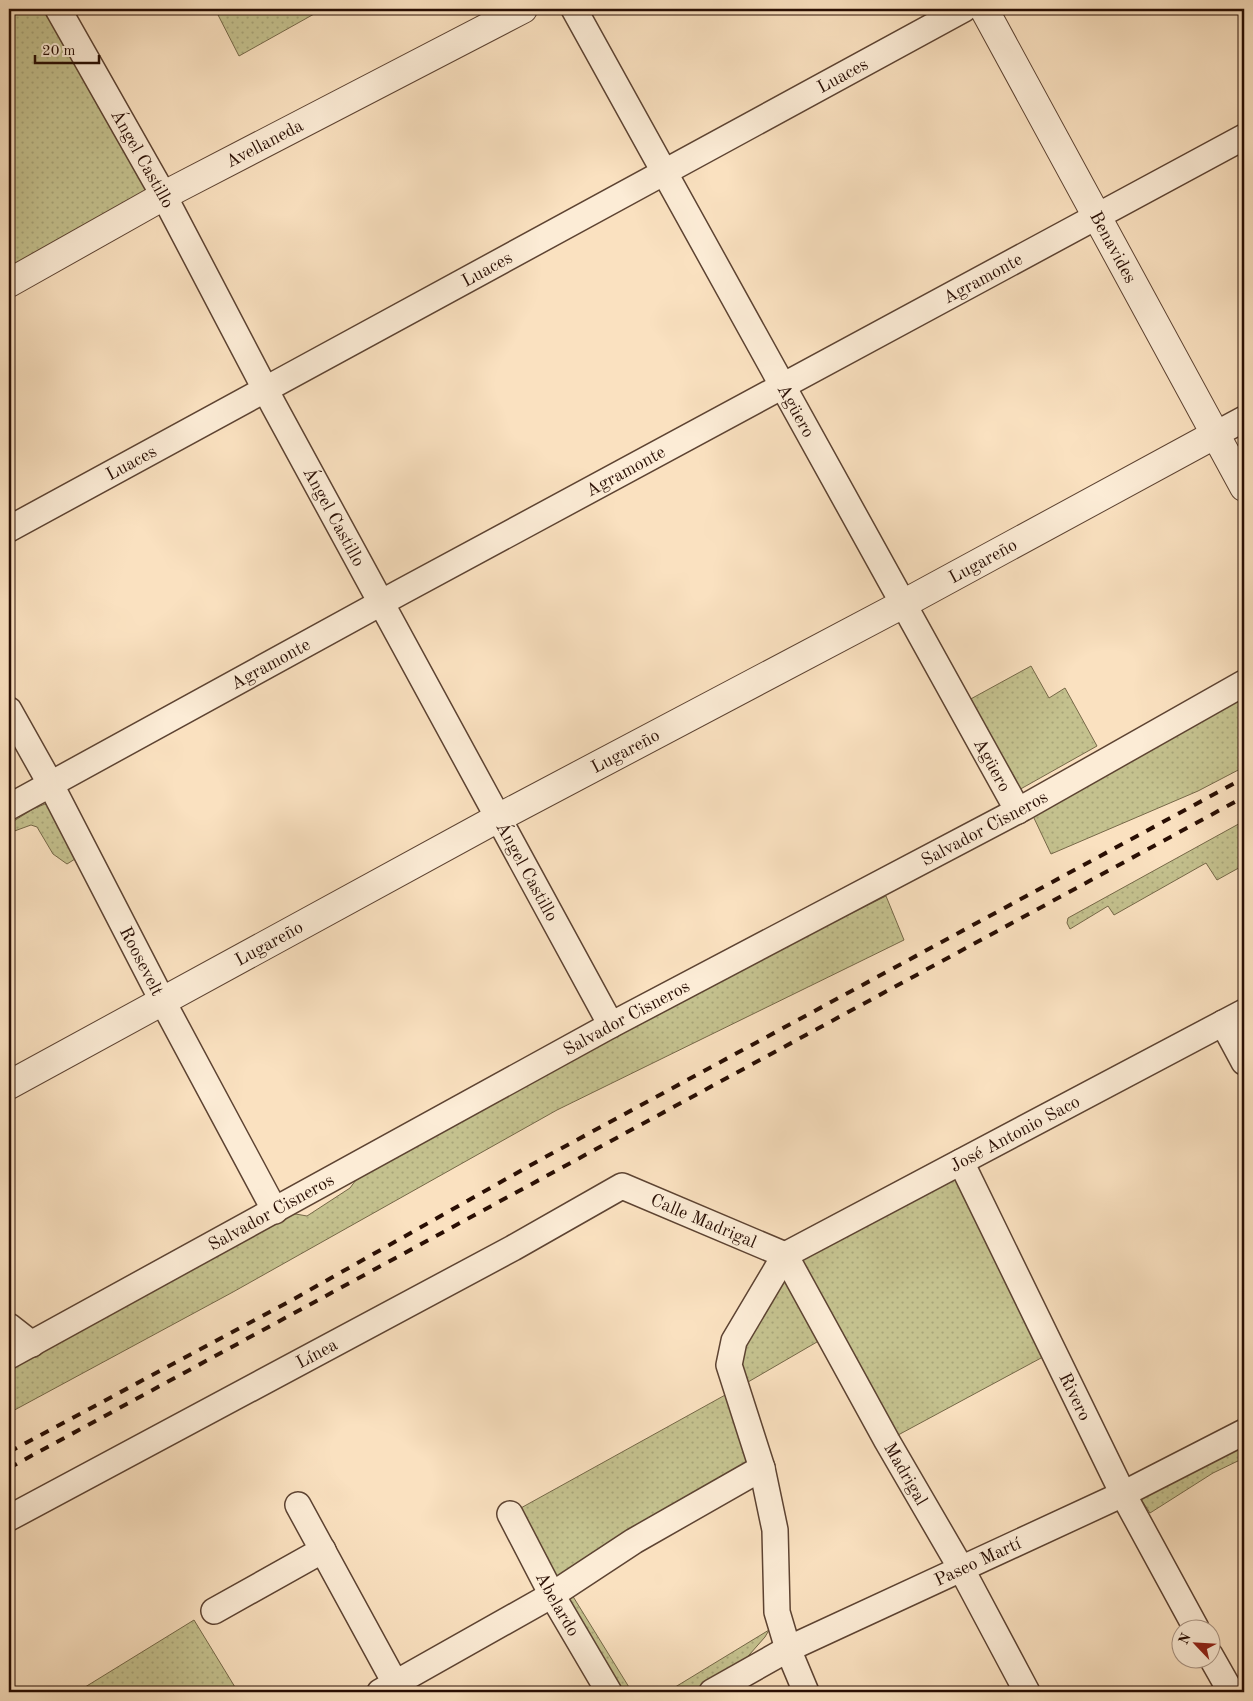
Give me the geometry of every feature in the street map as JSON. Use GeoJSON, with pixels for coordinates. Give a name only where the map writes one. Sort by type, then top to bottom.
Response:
{"type":"FeatureCollection","features":[{"type":"Feature","properties":{"kind":"street","name":"Ángel Castillo"},"geometry":{"type":"LineString","coordinates":[[58,9],[164,196],[266,389],[611,1024]]}},
{"type":"Feature","properties":{"kind":"street","name":"Avellaneda"},"geometry":{"type":"LineString","coordinates":[[9,283],[164,196],[523,9]]}},
{"type":"Feature","properties":{"kind":"street","name":"Agüero"},"geometry":{"type":"LineString","coordinates":[[574,9],[1018,811]]}},
{"type":"Feature","properties":{"kind":"street","name":"Luaces"},"geometry":{"type":"LineString","coordinates":[[9,529],[964,9]]}},
{"type":"Feature","properties":{"kind":"street","name":"Benavides"},"geometry":{"type":"LineString","coordinates":[[984,9],[1244,487]]}},
{"type":"Feature","properties":{"kind":"street","name":"Agramonte"},"geometry":{"type":"LineString","coordinates":[[9,807],[382,603],[1244,138]]}},
{"type":"Feature","properties":{"kind":"street","name":"Lugareño"},"geometry":{"type":"LineString","coordinates":[[9,1085],[498,818],[903,604],[1244,419]]}},
{"type":"Feature","properties":{"kind":"street","name":"Salvador Cisneros"},"geometry":{"type":"LineString","coordinates":[[9,1356],[611,1024],[1018,811],[1244,683]]}},
{"type":"Feature","properties":{"kind":"street","name":"Roosevelt"},"geometry":{"type":"LineString","coordinates":[[9,710],[275,1210]]}},
{"type":"Feature","properties":{"kind":"street"},"geometry":{"type":"LineString","coordinates":[[1234,1018],[1244,1062]]}},
{"type":"Feature","properties":{"kind":"street","name":"José Antonio Saco"},"geometry":{"type":"LineString","coordinates":[[785,1255],[1234,1018]]}},
{"type":"Feature","properties":{"kind":"street","name":"Rivero"},"geometry":{"type":"LineString","coordinates":[[961,1162],[1123,1494],[1191,1618]]}},
{"type":"Feature","properties":{"kind":"street","name":"Calle Madrigal"},"geometry":{"type":"LineString","coordinates":[[622,1186],[785,1255]]}},
{"type":"Feature","properties":{"kind":"street","name":"Línea"},"geometry":{"type":"LineString","coordinates":[[9,1518],[513,1248],[622,1186]]}},
{"type":"Feature","properties":{"kind":"street"},"geometry":{"type":"LineString","coordinates":[[785,1255],[734,1341],[729,1365],[762,1468],[775,1530],[777,1612],[788,1650],[806,1692]]}},
{"type":"Feature","properties":{"kind":"street","name":"Madrigal"},"geometry":{"type":"LineString","coordinates":[[785,1255],[887,1441],[962,1570],[1027,1692]]}},
{"type":"Feature","properties":{"kind":"street"},"geometry":{"type":"LineString","coordinates":[[9,1326],[32,1344]]}},
{"type":"Feature","properties":{"kind":"street","name":"Paseo Martí"},"geometry":{"type":"LineString","coordinates":[[712,1692],[788,1650],[1123,1494],[1244,1432]]}},
{"type":"Feature","properties":{"kind":"street"},"geometry":{"type":"LineString","coordinates":[[298,1505],[392,1689],[552,1595],[634,1541],[762,1468]]}},
{"type":"Feature","properties":{"kind":"street","name":"Abelardo"},"geometry":{"type":"LineString","coordinates":[[510,1514],[552,1595],[610,1692]]}},
{"type":"Feature","properties":{"kind":"street"},"geometry":{"type":"LineString","coordinates":[[214,1611],[322,1550]]}},
{"type":"Feature","properties":{"kind":"street"},"geometry":{"type":"LineString","coordinates":[[1217,1668],[1231,1692]]}},
{"type":"Feature","properties":{"kind":"shaded area"},"geometry":{"type":"Polygon","coordinates":[[[9,9],[62,9],[164,196],[9,282],[9,9]]]}},
{"type":"Feature","properties":{"kind":"shaded area"},"geometry":{"type":"Polygon","coordinates":[[[215,9],[323,9],[239,56],[215,9]]]}},
{"type":"Feature","properties":{"kind":"shaded area"},"geometry":{"type":"Polygon","coordinates":[[[1031,666],[1049,698],[1065,688],[1097,746],[1017,791],[967,701],[1031,666]]]}},
{"type":"Feature","properties":{"kind":"shaded area"},"geometry":{"type":"Polygon","coordinates":[[[1244,695],[1244,767],[1198,791],[1051,854],[1033,816],[1244,695]]]}},
{"type":"Feature","properties":{"kind":"shaded area"},"geometry":{"type":"Polygon","coordinates":[[[45,804],[56,811],[75,859],[67,864],[53,854],[37,827],[31,825],[9,833],[9,824],[45,804]]]}},
{"type":"Feature","properties":{"kind":"shaded area"},"geometry":{"type":"Polygon","coordinates":[[[1244,821],[1244,865],[1217,880],[1206,863],[1114,915],[1108,906],[1070,929],[1067,923],[1068,918],[1244,821]]]}},
{"type":"Feature","properties":{"kind":"shaded area"},"geometry":{"type":"Polygon","coordinates":[[[886,896],[904,940],[557,1110],[233,1292],[9,1413],[9,1364],[290,1213],[307,1216],[350,1188],[361,1173],[573,1052],[886,896]]]}},
{"type":"Feature","properties":{"kind":"shaded area"},"geometry":{"type":"Polygon","coordinates":[[[961,1162],[1054,1351],[887,1441],[829,1335],[736,1389],[729,1365],[785,1255],[961,1162]]]}},
{"type":"Feature","properties":{"kind":"shaded area"},"geometry":{"type":"Polygon","coordinates":[[[736,1389],[762,1468],[569,1590],[632,1692],[609,1692],[510,1514],[736,1389]]]}},
{"type":"Feature","properties":{"kind":"shaded area"},"geometry":{"type":"Polygon","coordinates":[[[1244,1442],[1244,1458],[1213,1473],[1150,1513],[1139,1496],[1244,1442]]]}},
{"type":"Feature","properties":{"kind":"shaded area"},"geometry":{"type":"Polygon","coordinates":[[[194,1620],[238,1692],[77,1692],[194,1620]]]}},
{"type":"Feature","properties":{"kind":"shaded area"},"geometry":{"type":"Polygon","coordinates":[[[769,1630],[719,1689],[721,1692],[667,1692],[769,1630]]]}},
{"type":"Feature","properties":{"kind":"railway"},"geometry":{"type":"LineString","coordinates":[[9,1452],[292,1300],[538,1161],[1244,778]]}},
{"type":"Feature","properties":{"kind":"railway"},"geometry":{"type":"LineString","coordinates":[[9,1468],[1244,797]]}}]}
